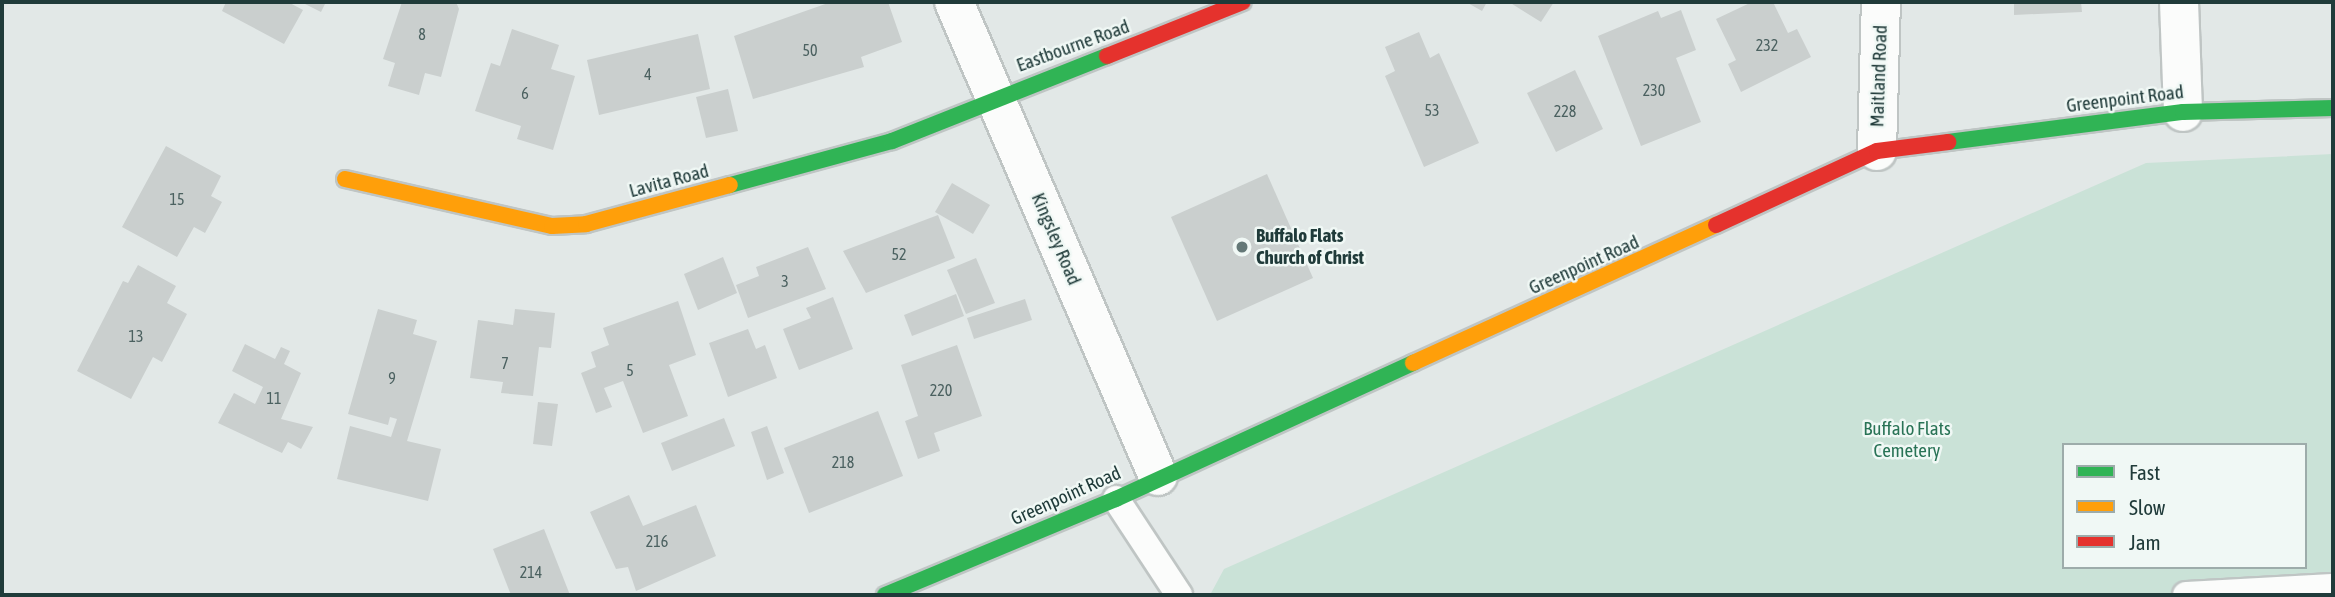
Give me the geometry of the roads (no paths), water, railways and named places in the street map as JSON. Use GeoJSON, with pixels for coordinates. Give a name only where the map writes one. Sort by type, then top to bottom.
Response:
{"type":"FeatureCollection","features":[{"type":"Feature","properties":{"kind":"street","name":"Kingsley Road"},"geometry":{"type":"LineString","coordinates":[[954,2],[1158,476]]}},
{"type":"Feature","properties":{"kind":"street","name":"Eastbourne Road"},"geometry":{"type":"LineString","coordinates":[[995,97],[1243,2]]}},
{"type":"Feature","properties":{"kind":"street","name":"Maitland Road"},"geometry":{"type":"LineString","coordinates":[[1877,150],[1881,2]]}},
{"type":"Feature","properties":{"kind":"street"},"geometry":{"type":"LineString","coordinates":[[2179,2],[2183,112]]}},
{"type":"Feature","properties":{"kind":"street","name":"Lavita Road"},"geometry":{"type":"LineString","coordinates":[[345,179],[552,226],[586,224],[892,141],[995,97]]}},
{"type":"Feature","properties":{"kind":"street","name":"Greenpoint Road"},"geometry":{"type":"LineString","coordinates":[[885,595],[1116,499],[1158,476],[1877,150],[2183,112],[2333,108]]}},
{"type":"Feature","properties":{"kind":"lane"},"geometry":{"type":"LineString","coordinates":[[1116,499],[1179,595]]}},
{"type":"Feature","properties":{"kind":"lane"},"geometry":{"type":"LineString","coordinates":[[2186,595],[2333,587]]}},
{"type":"Feature","properties":{"kind":"place","name":"Buffalo Flats Church of Christ"},"geometry":{"type":"Point","coordinates":[1242,247]}},
{"type":"Feature","properties":{"kind":"park label","name":"Buffalo Flats Cemetery"},"geometry":{"type":"Point","coordinates":[1907,440]}}]}
